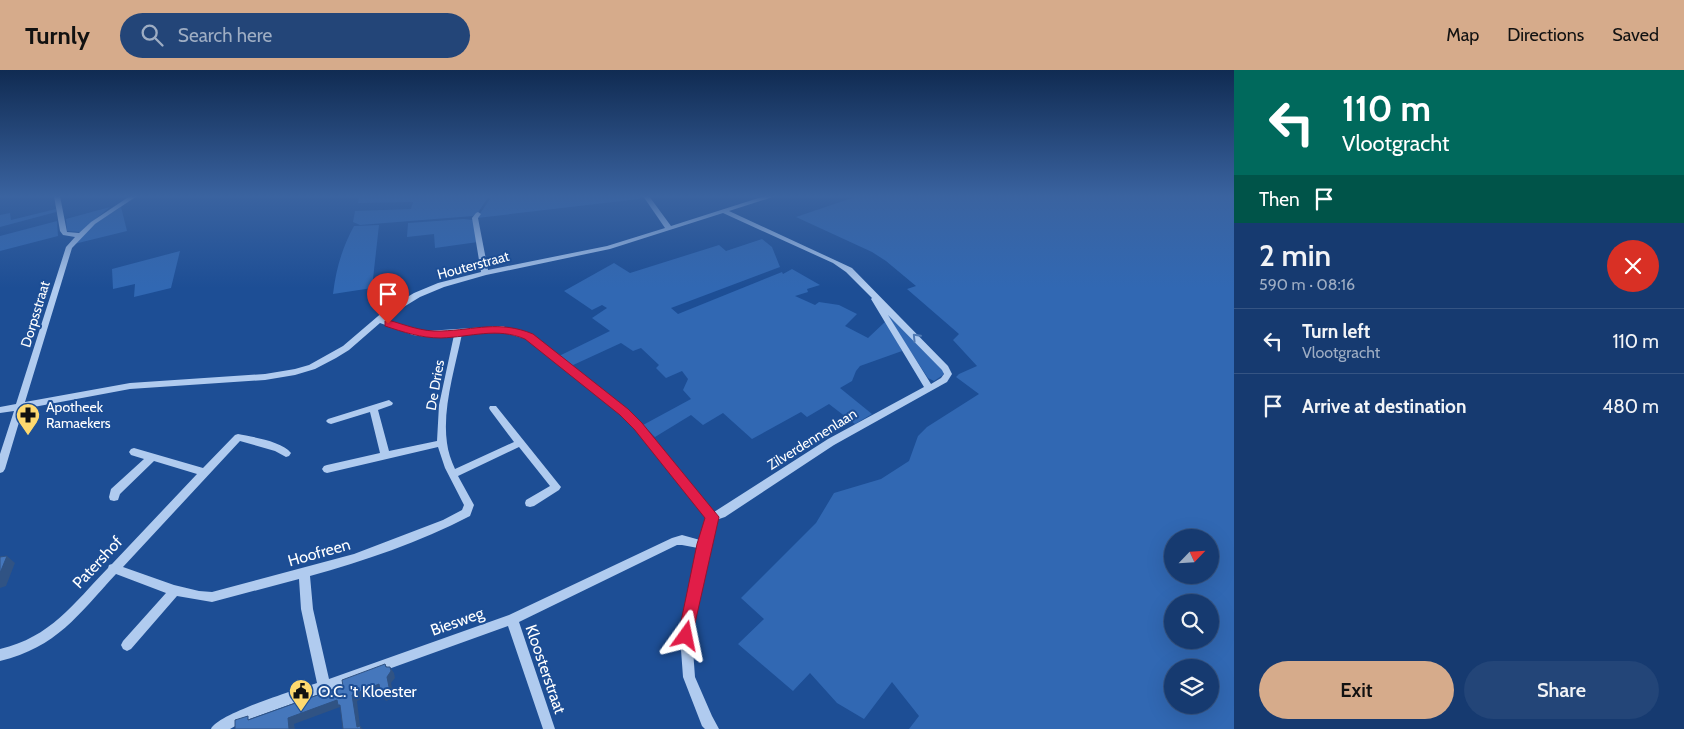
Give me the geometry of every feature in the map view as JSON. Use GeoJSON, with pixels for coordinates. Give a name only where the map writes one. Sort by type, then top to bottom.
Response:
{"type":"FeatureCollection","features":[{"type":"Feature","properties":{"kind":"street"},"geometry":{"type":"LineString","coordinates":[[62,227],[65,234],[79,235]]}},
{"type":"Feature","properties":{"kind":"street","name":"Dorpsstraat"},"geometry":{"type":"LineString","coordinates":[[0,469],[69,247],[89,227]]}},
{"type":"Feature","properties":{"kind":"street"},"geometry":{"type":"LineString","coordinates":[[477,227],[485,273]]}},
{"type":"Feature","properties":{"kind":"street","name":"Houterstraat"},"geometry":{"type":"LineString","coordinates":[[0,410],[130,386],[265,377],[295,372],[312,367],[346,348],[378,320],[418,295],[455,280],[598,250],[673,227]]}},
{"type":"Feature","properties":{"kind":"street","name":"Zilverdennenlaan"},"geometry":{"type":"LineString","coordinates":[[712,517],[720,514],[831,442],[944,380],[948,374],[945,368],[849,270],[758,227]]}},
{"type":"Feature","properties":{"kind":"street","name":"Zilverdennenlaan"},"geometry":{"type":"LineString","coordinates":[[874,296],[878,307],[929,388]]}},
{"type":"Feature","properties":{"kind":"street"},"geometry":{"type":"LineString","coordinates":[[378,320],[412,332],[442,334],[502,329],[529,337],[624,412],[638,426],[712,517],[704,544],[686,636],[689,677],[707,721],[713,729]]}},
{"type":"Feature","properties":{"kind":"street","name":"De Dries"},"geometry":{"type":"LineString","coordinates":[[458,333],[441,426],[442,443],[453,474],[469,505],[466,514]]}},
{"type":"Feature","properties":{"kind":"street"},"geometry":{"type":"LineString","coordinates":[[331,421],[388,403]]}},
{"type":"Feature","properties":{"kind":"street"},"geometry":{"type":"LineString","coordinates":[[373,408],[385,455]]}},
{"type":"Feature","properties":{"kind":"street"},"geometry":{"type":"LineString","coordinates":[[493,408],[556,487],[530,503]]}},
{"type":"Feature","properties":{"kind":"street","name":"Patershof"},"geometry":{"type":"LineString","coordinates":[[0,655],[26,648],[49,635],[238,436],[278,448],[286,453]]}},
{"type":"Feature","properties":{"kind":"street"},"geometry":{"type":"LineString","coordinates":[[327,469],[442,443]]}},
{"type":"Feature","properties":{"kind":"street"},"geometry":{"type":"LineString","coordinates":[[453,474],[520,443]]}},
{"type":"Feature","properties":{"kind":"street"},"geometry":{"type":"LineString","coordinates":[[134,452],[204,472]]}},
{"type":"Feature","properties":{"kind":"street"},"geometry":{"type":"LineString","coordinates":[[114,497],[115,492],[151,458]]}},
{"type":"Feature","properties":{"kind":"street","name":"Hoofreen"},"geometry":{"type":"LineString","coordinates":[[113,568],[174,591],[196,597],[212,598],[377,551],[466,514]]}},
{"type":"Feature","properties":{"kind":"street","name":"Biesweg"},"geometry":{"type":"LineString","coordinates":[[217,729],[241,716],[324,685],[512,619],[676,541],[704,544]]}},
{"type":"Feature","properties":{"kind":"street"},"geometry":{"type":"LineString","coordinates":[[304,573],[307,609],[324,685]]}},
{"type":"Feature","properties":{"kind":"street"},"geometry":{"type":"LineString","coordinates":[[127,645],[174,591]]}},
{"type":"Feature","properties":{"kind":"street","name":"Kloosterstraat"},"geometry":{"type":"LineString","coordinates":[[512,619],[549,729]]}},
{"type":"Feature","properties":{"kind":"shaded area"},"geometry":{"type":"Polygon","coordinates":[[[35,227],[57,227],[58,236],[0,251],[0,236],[35,227]]]}},
{"type":"Feature","properties":{"kind":"shaded area"},"geometry":{"type":"Polygon","coordinates":[[[67,227],[86,227],[80,232],[67,231],[67,227]]]}},
{"type":"Feature","properties":{"kind":"shaded area"},"geometry":{"type":"Polygon","coordinates":[[[91,227],[126,227],[127,231],[74,244],[91,227]]]}},
{"type":"Feature","properties":{"kind":"shaded area"},"geometry":{"type":"Polygon","coordinates":[[[354,227],[379,227],[372,288],[333,294],[340,259],[354,227]]]}},
{"type":"Feature","properties":{"kind":"shaded area"},"geometry":{"type":"Polygon","coordinates":[[[408,227],[475,227],[478,242],[435,248],[434,234],[407,237],[408,227]]]}},
{"type":"Feature","properties":{"kind":"shaded area"},"geometry":{"type":"Polygon","coordinates":[[[817,227],[1234,227],[1234,729],[909,729],[919,716],[892,682],[864,719],[837,703],[810,673],[793,691],[738,644],[764,619],[741,598],[816,523],[834,493],[881,479],[909,461],[918,436],[927,427],[979,394],[956,377],[977,366],[953,340],[959,334],[907,289],[916,286],[872,252],[817,227]]]}},
{"type":"Feature","properties":{"kind":"shaded area"},"geometry":{"type":"Polygon","coordinates":[[[762,239],[772,247],[780,267],[671,308],[678,314],[792,269],[820,285],[807,289],[808,292],[795,296],[815,305],[819,302],[839,305],[857,314],[845,326],[868,338],[886,321],[902,351],[860,366],[852,381],[840,388],[872,414],[855,424],[829,404],[807,417],[801,412],[752,439],[723,413],[703,425],[691,415],[655,437],[643,425],[691,399],[683,390],[688,379],[682,371],[666,378],[656,368],[659,365],[641,348],[633,351],[621,343],[571,366],[559,356],[610,331],[592,318],[607,308],[602,305],[592,310],[564,291],[614,263],[630,273],[719,245],[726,251],[762,239]]]}},
{"type":"Feature","properties":{"kind":"shaded area"},"geometry":{"type":"Polygon","coordinates":[[[180,251],[171,288],[134,297],[135,284],[113,289],[112,269],[180,251]]]}},
{"type":"Feature","properties":{"kind":"shaded area"},"geometry":{"type":"Polygon","coordinates":[[[884,311],[944,371],[943,375],[934,381],[928,378],[884,311]]]}},
{"type":"Feature","properties":{"kind":"building"},"geometry":{"type":"Polygon","coordinates":[[[7,556],[0,573],[0,557],[7,556]]]}},
{"type":"Feature","properties":{"kind":"building"},"geometry":{"type":"Polygon","coordinates":[[[385,664],[386,667],[390,667],[391,671],[387,677],[390,692],[381,695],[379,684],[352,695],[357,727],[360,726],[361,729],[343,729],[340,705],[338,705],[337,700],[288,718],[289,729],[235,729],[235,720],[248,716],[248,720],[343,686],[342,680],[385,664]]]}},
{"type":"Feature","properties":{"kind":"place","name":"Apotheek Ramaekers"},"geometry":{"type":"Point","coordinates":[28,436]}},
{"type":"Feature","properties":{"kind":"place","name":"O.C. 't Kloester"},"geometry":{"type":"Point","coordinates":[301,712]}},
{"type":"Feature","properties":{"kind":"route"},"geometry":{"type":"LineString","coordinates":[[388,324],[412,332],[427,334],[489,329],[518,332],[529,337],[624,412],[638,426],[712,517],[704,544],[686,636]]}}]}
